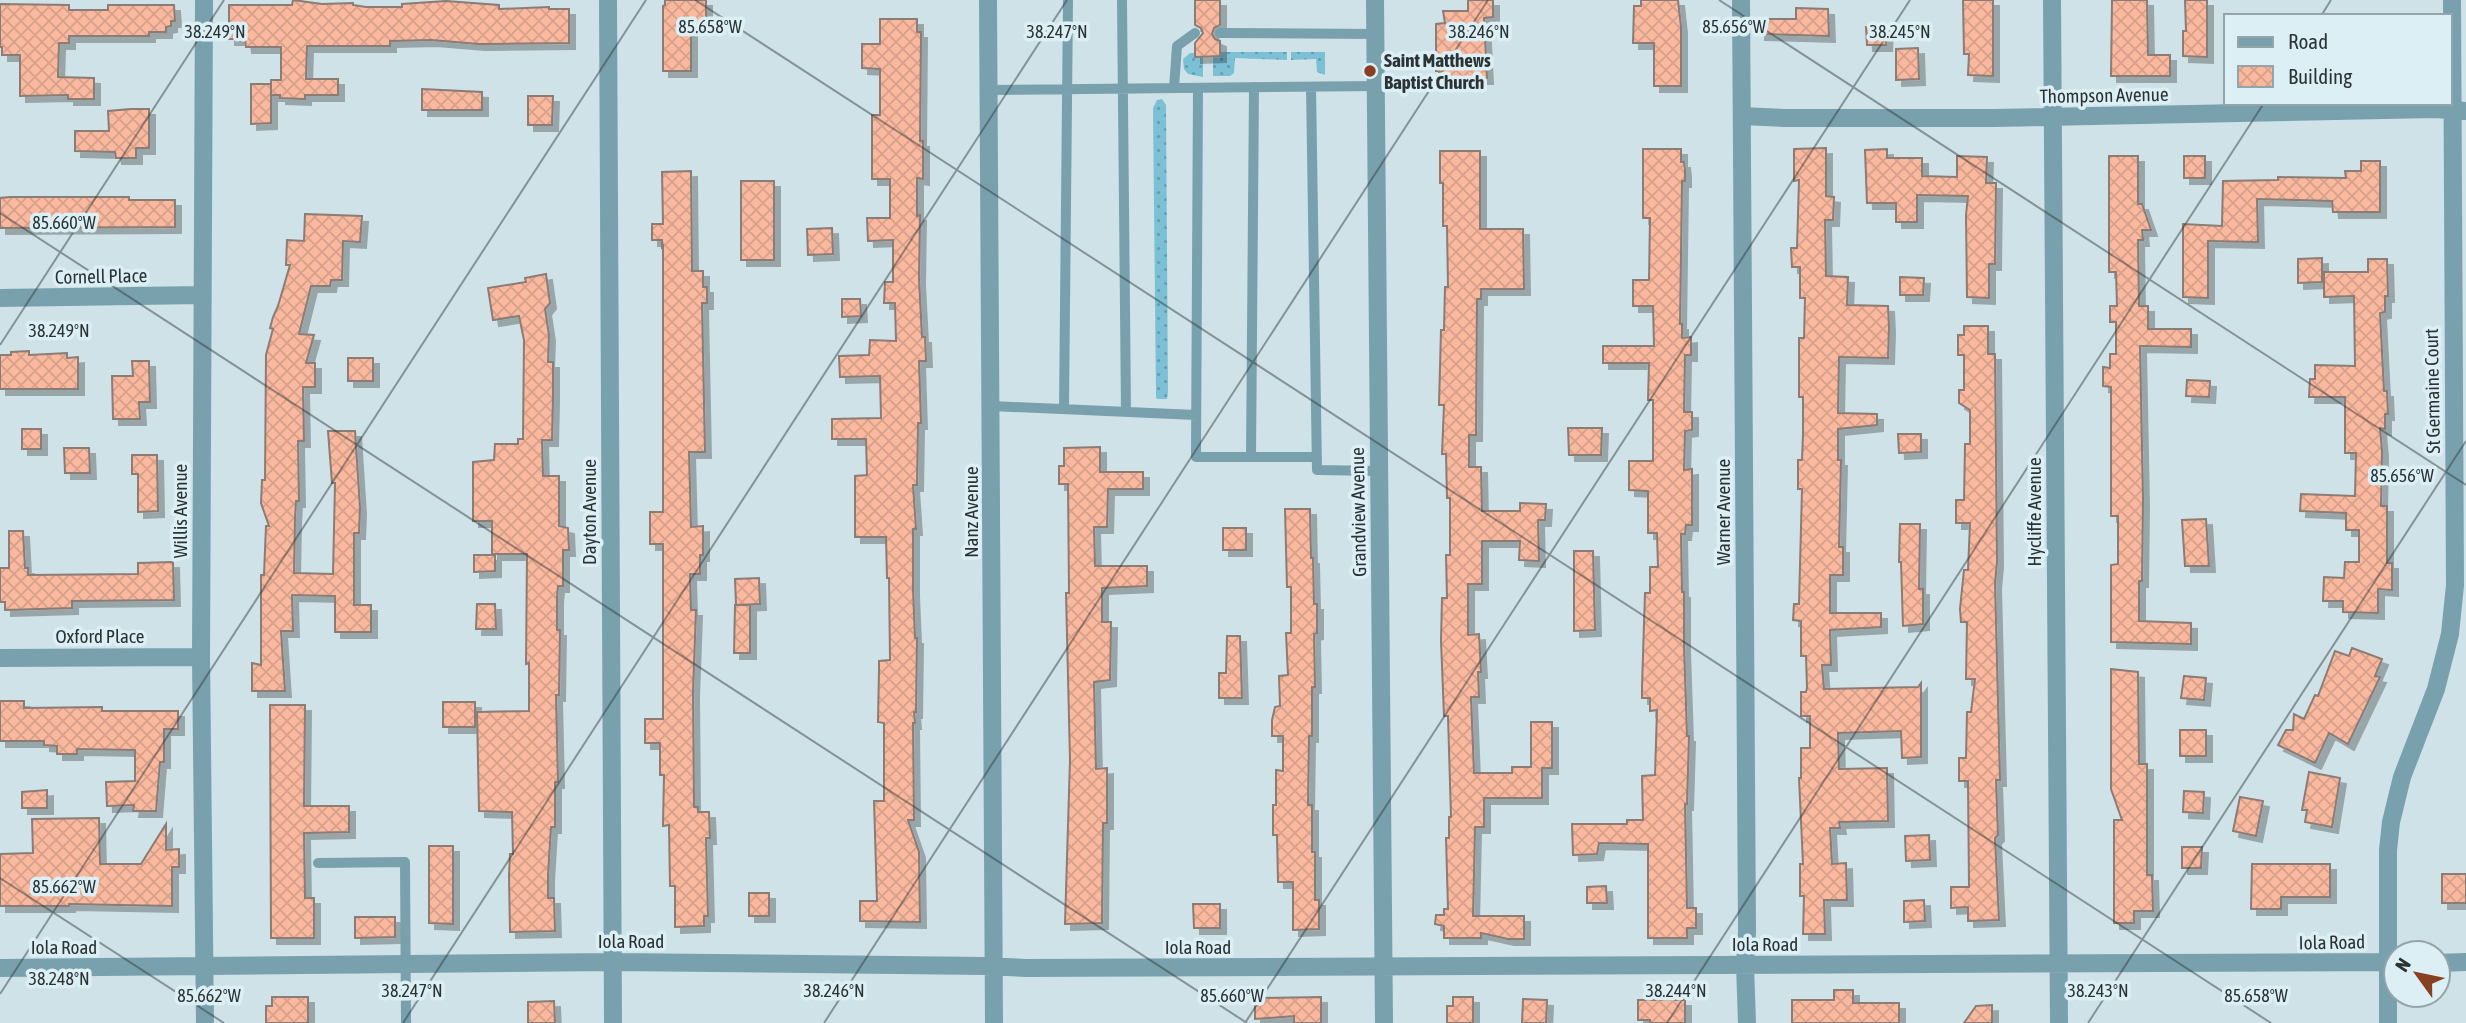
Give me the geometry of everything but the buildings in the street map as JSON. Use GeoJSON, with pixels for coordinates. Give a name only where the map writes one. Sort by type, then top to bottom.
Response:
{"type":"FeatureCollection","features":[{"type":"Feature","properties":{"kind":"street","name":"Willis Avenue"},"geometry":{"type":"LineString","coordinates":[[204,0],[201,657],[205,1023]]}},
{"type":"Feature","properties":{"kind":"street","name":"Dayton Avenue"},"geometry":{"type":"LineString","coordinates":[[608,0],[613,1023]]}},
{"type":"Feature","properties":{"kind":"street","name":"Nanz Avenue"},"geometry":{"type":"LineString","coordinates":[[988,0],[994,1023]]}},
{"type":"Feature","properties":{"kind":"street","name":"Grandview Avenue"},"geometry":{"type":"LineString","coordinates":[[1375,0],[1384,1023]]}},
{"type":"Feature","properties":{"kind":"street","name":"Warner Avenue"},"geometry":{"type":"LineString","coordinates":[[1741,0],[1747,1023]]}},
{"type":"Feature","properties":{"kind":"street","name":"Hycliffe Avenue"},"geometry":{"type":"LineString","coordinates":[[2052,0],[2059,1023]]}},
{"type":"Feature","properties":{"kind":"street","name":"St Germaine Court"},"geometry":{"type":"LineString","coordinates":[[2391,939],[2388,850],[2391,822],[2402,777],[2438,678],[2450,634],[2455,584],[2459,110],[2452,0]]}},
{"type":"Feature","properties":{"kind":"street","name":"Thompson Avenue"},"geometry":{"type":"LineString","coordinates":[[1742,116],[2052,117],[2459,110]]}},
{"type":"Feature","properties":{"kind":"street","name":"Cornell Place"},"geometry":{"type":"LineString","coordinates":[[0,298],[202,295]]}},
{"type":"Feature","properties":{"kind":"street","name":"Oxford Place"},"geometry":{"type":"LineString","coordinates":[[0,658],[201,657]]}},
{"type":"Feature","properties":{"kind":"street","name":"Iola Road"},"geometry":{"type":"LineString","coordinates":[[0,968],[613,962],[994,967],[2382,962]]}},
{"type":"Feature","properties":{"kind":"lane"},"geometry":{"type":"LineString","coordinates":[[1064,409],[1068,0]]}},
{"type":"Feature","properties":{"kind":"lane"},"geometry":{"type":"LineString","coordinates":[[1122,0],[1126,412]]}},
{"type":"Feature","properties":{"kind":"lane"},"geometry":{"type":"LineString","coordinates":[[1174,88],[1177,46],[1195,33]]}},
{"type":"Feature","properties":{"kind":"lane"},"geometry":{"type":"LineString","coordinates":[[1220,33],[1375,34]]}},
{"type":"Feature","properties":{"kind":"lane"},"geometry":{"type":"LineString","coordinates":[[989,90],[1376,86]]}},
{"type":"Feature","properties":{"kind":"lane"},"geometry":{"type":"LineString","coordinates":[[1251,457],[1254,87]]}},
{"type":"Feature","properties":{"kind":"lane"},"geometry":{"type":"LineString","coordinates":[[1311,87],[1317,470],[1379,471]]}},
{"type":"Feature","properties":{"kind":"lane"},"geometry":{"type":"LineString","coordinates":[[1198,88],[1196,457],[1317,457]]}},
{"type":"Feature","properties":{"kind":"lane"},"geometry":{"type":"LineString","coordinates":[[991,406],[1196,415]]}},
{"type":"Feature","properties":{"kind":"lane"},"geometry":{"type":"LineString","coordinates":[[317,863],[405,862],[406,1023]]}},
{"type":"Feature","properties":{"kind":"shaded area"},"geometry":{"type":"Polygon","coordinates":[[[1213,52],[1287,52],[1287,60],[1235,58],[1234,73],[1230,76],[1213,76],[1213,52]]]}},
{"type":"Feature","properties":{"kind":"shaded area"},"geometry":{"type":"Polygon","coordinates":[[[1291,52],[1325,52],[1325,75],[1317,72],[1316,59],[1291,60],[1291,52]]]}},
{"type":"Feature","properties":{"kind":"shaded area"},"geometry":{"type":"Polygon","coordinates":[[[1190,53],[1203,53],[1203,77],[1188,74],[1184,69],[1183,59],[1190,53]]]}},
{"type":"Feature","properties":{"kind":"shaded area"},"geometry":{"type":"Polygon","coordinates":[[[1162,99],[1166,105],[1168,393],[1167,399],[1157,399],[1153,108],[1157,100],[1162,99]]]}},
{"type":"Feature","properties":{"kind":"place","name":"Saint Matthews Baptist Church"},"geometry":{"type":"Point","coordinates":[1370,71]}}]}
